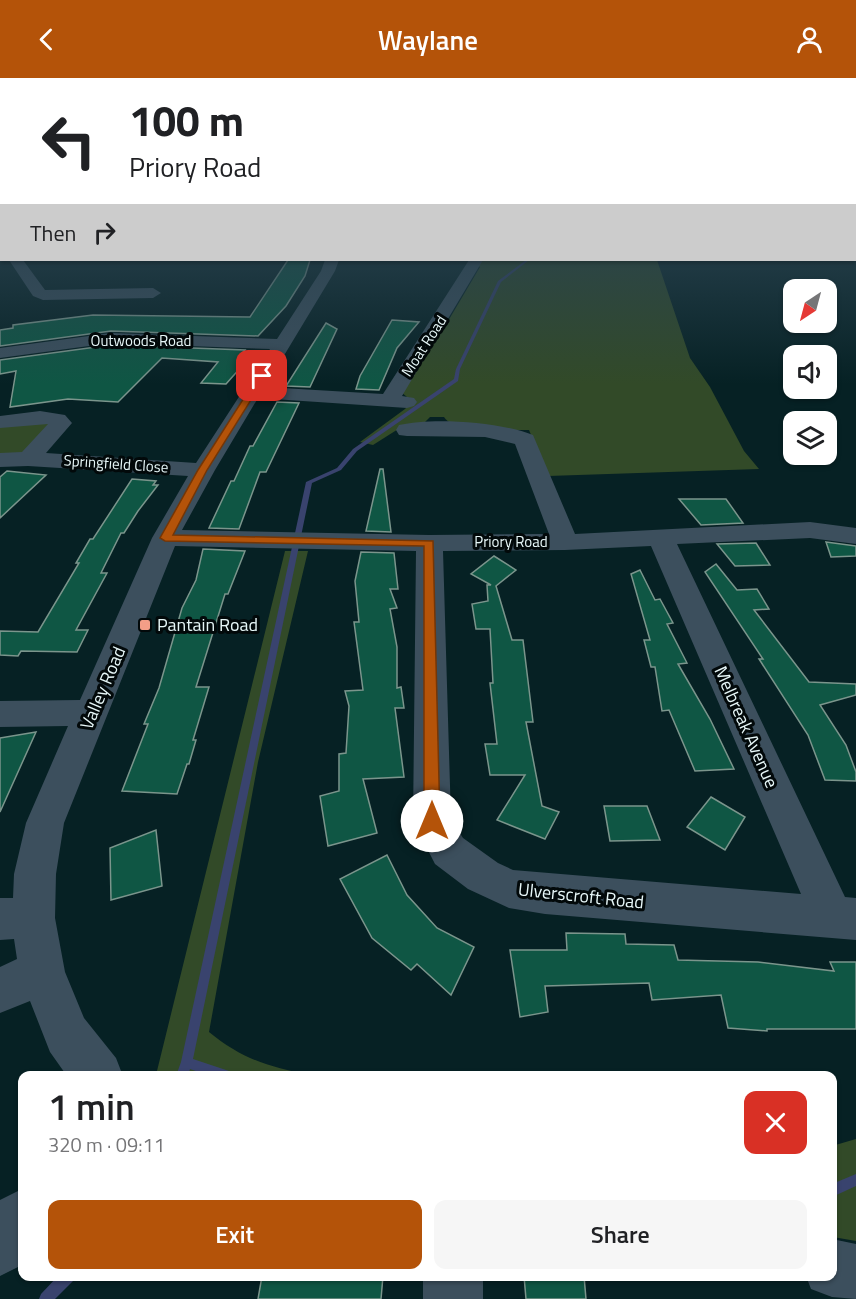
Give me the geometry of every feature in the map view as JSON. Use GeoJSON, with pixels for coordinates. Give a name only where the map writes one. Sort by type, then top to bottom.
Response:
{"type":"FeatureCollection","features":[{"type":"Feature","properties":{"kind":"street"},"geometry":{"type":"LineString","coordinates":[[23,271],[38,293],[43,295],[153,293]]}},
{"type":"Feature","properties":{"kind":"street","name":"Valley Road"},"geometry":{"type":"LineString","coordinates":[[94,1071],[68,1035],[17,918],[35,874],[45,823],[93,714],[165,538],[203,470],[328,271]]}},
{"type":"Feature","properties":{"kind":"street","name":"Moat Road"},"geometry":{"type":"LineString","coordinates":[[251,392],[398,401],[470,271]]}},
{"type":"Feature","properties":{"kind":"street","name":"Outwoods Road"},"geometry":{"type":"LineString","coordinates":[[0,354],[111,338],[282,344]]}},
{"type":"Feature","properties":{"kind":"street","name":"Springfield Close"},"geometry":{"type":"LineString","coordinates":[[0,422],[40,417],[58,419],[61,423],[28,459]]}},
{"type":"Feature","properties":{"kind":"street"},"geometry":{"type":"LineString","coordinates":[[407,430],[435,426],[501,432],[516,435],[525,440],[566,542]]}},
{"type":"Feature","properties":{"kind":"street","name":"Springfield Close"},"geometry":{"type":"LineString","coordinates":[[0,460],[28,459],[203,470]]}},
{"type":"Feature","properties":{"kind":"street","name":"Priory Road"},"geometry":{"type":"LineString","coordinates":[[165,538],[429,543],[566,542],[810,530],[856,536]]}},
{"type":"Feature","properties":{"kind":"street","name":"Melbreak Avenue"},"geometry":{"type":"LineString","coordinates":[[660,537],[844,918]]}},
{"type":"Feature","properties":{"kind":"street","name":"Ulverscroft Road"},"geometry":{"type":"LineString","coordinates":[[429,543],[432,821],[449,851],[483,876],[509,889],[545,894],[844,918]]}},
{"type":"Feature","properties":{"kind":"street"},"geometry":{"type":"LineString","coordinates":[[0,714],[93,714]]}},
{"type":"Feature","properties":{"kind":"street"},"geometry":{"type":"LineString","coordinates":[[0,990],[42,972]]}},
{"type":"Feature","properties":{"kind":"street"},"geometry":{"type":"LineString","coordinates":[[0,1247],[18,1223]]}},
{"type":"Feature","properties":{"kind":"street"},"geometry":{"type":"LineString","coordinates":[[837,1269],[856,1273]]}},
{"type":"Feature","properties":{"kind":"street"},"geometry":{"type":"LineString","coordinates":[[453,1281],[453,1299]]}},
{"type":"Feature","properties":{"kind":"green space"},"geometry":{"type":"Polygon","coordinates":[[[478,271],[661,271],[690,358],[710,387],[744,451],[759,469],[548,476],[529,430],[470,429],[450,423],[444,417],[430,417],[423,424],[403,426],[373,445],[360,442],[405,409],[414,399],[401,392],[435,334],[441,333],[478,271]]]}},
{"type":"Feature","properties":{"kind":"green space"},"geometry":{"type":"Polygon","coordinates":[[[58,419],[28,459],[0,460],[0,422],[58,419]]]}},
{"type":"Feature","properties":{"kind":"green space"},"geometry":{"type":"Polygon","coordinates":[[[285,551],[308,551],[258,762],[209,1032],[233,1049],[257,1061],[291,1071],[157,1071],[285,551]]]}},
{"type":"Feature","properties":{"kind":"green space"},"geometry":{"type":"Polygon","coordinates":[[[856,1139],[856,1241],[837,1238],[837,1145],[856,1139]]]}},
{"type":"Feature","properties":{"kind":"building"},"geometry":{"type":"Polygon","coordinates":[[[281,271],[307,271],[286,306],[258,336],[111,331],[0,346],[0,330],[13,328],[13,325],[93,315],[250,317],[281,271]]]}},
{"type":"Feature","properties":{"kind":"building"},"geometry":{"type":"Polygon","coordinates":[[[392,320],[419,322],[397,348],[379,390],[356,389],[360,376],[392,320]]]}},
{"type":"Feature","properties":{"kind":"building"},"geometry":{"type":"Polygon","coordinates":[[[326,323],[337,329],[310,387],[286,386],[326,323]]]}},
{"type":"Feature","properties":{"kind":"building"},"geometry":{"type":"Polygon","coordinates":[[[111,345],[245,350],[240,356],[250,357],[226,384],[201,383],[218,362],[162,358],[118,402],[68,399],[10,407],[16,371],[0,374],[0,360],[111,345]]]}},
{"type":"Feature","properties":{"kind":"building"},"geometry":{"type":"Polygon","coordinates":[[[277,402],[299,403],[266,472],[260,472],[239,529],[209,528],[231,481],[234,481],[250,446],[253,446],[277,402]]]}},
{"type":"Feature","properties":{"kind":"building"},"geometry":{"type":"Polygon","coordinates":[[[380,469],[383,469],[391,532],[366,531],[380,469]]]}},
{"type":"Feature","properties":{"kind":"building"},"geometry":{"type":"Polygon","coordinates":[[[7,471],[46,475],[0,518],[0,477],[7,471]]]}},
{"type":"Feature","properties":{"kind":"building"},"geometry":{"type":"Polygon","coordinates":[[[132,479],[156,481],[153,485],[158,485],[124,533],[121,533],[101,573],[107,573],[76,630],[88,630],[77,652],[21,651],[18,656],[0,655],[0,631],[38,632],[79,563],[76,563],[90,539],[93,539],[132,479]]]}},
{"type":"Feature","properties":{"kind":"building"},"geometry":{"type":"Polygon","coordinates":[[[679,499],[726,499],[743,523],[701,525],[679,499]]]}},
{"type":"Feature","properties":{"kind":"building"},"geometry":{"type":"Polygon","coordinates":[[[826,542],[856,546],[856,556],[831,557],[826,542]]]}},
{"type":"Feature","properties":{"kind":"building"},"geometry":{"type":"Polygon","coordinates":[[[756,543],[770,565],[735,566],[717,544],[756,543]]]}},
{"type":"Feature","properties":{"kind":"building"},"geometry":{"type":"Polygon","coordinates":[[[203,549],[245,551],[228,594],[225,594],[196,687],[209,687],[193,740],[196,740],[189,764],[187,764],[177,794],[122,791],[148,724],[144,724],[159,688],[182,608],[196,580],[203,549]]]}},
{"type":"Feature","properties":{"kind":"building"},"geometry":{"type":"Polygon","coordinates":[[[361,552],[394,553],[398,589],[390,589],[397,608],[390,609],[397,647],[397,688],[401,687],[404,708],[395,708],[404,777],[363,779],[377,833],[328,846],[320,796],[339,791],[339,754],[346,753],[349,706],[345,691],[363,690],[354,622],[359,622],[355,581],[361,552]]]}},
{"type":"Feature","properties":{"kind":"building"},"geometry":{"type":"Polygon","coordinates":[[[494,556],[516,570],[496,586],[512,640],[523,640],[533,722],[526,722],[542,806],[559,812],[545,839],[497,820],[525,775],[490,775],[485,744],[497,744],[490,683],[493,683],[490,629],[476,629],[472,604],[488,601],[487,585],[491,585],[471,574],[494,556]]]}},
{"type":"Feature","properties":{"kind":"building"},"geometry":{"type":"Polygon","coordinates":[[[716,564],[737,590],[757,589],[769,609],[754,610],[809,682],[856,684],[856,695],[820,705],[846,745],[856,772],[856,781],[825,780],[808,735],[759,659],[763,659],[705,572],[716,564]]]}},
{"type":"Feature","properties":{"kind":"building"},"geometry":{"type":"Polygon","coordinates":[[[640,570],[655,600],[660,599],[673,623],[667,624],[687,663],[678,664],[710,719],[734,769],[695,771],[669,710],[662,711],[655,667],[651,667],[644,640],[650,640],[631,574],[640,570]]]}},
{"type":"Feature","properties":{"kind":"building"},"geometry":{"type":"Polygon","coordinates":[[[36,732],[0,812],[0,738],[36,732]]]}},
{"type":"Feature","properties":{"kind":"building"},"geometry":{"type":"Polygon","coordinates":[[[711,797],[745,817],[725,850],[687,827],[711,797]]]}},
{"type":"Feature","properties":{"kind":"building"},"geometry":{"type":"Polygon","coordinates":[[[604,806],[647,806],[660,840],[610,841],[604,806]]]}},
{"type":"Feature","properties":{"kind":"building"},"geometry":{"type":"Polygon","coordinates":[[[156,830],[162,886],[111,900],[110,848],[156,830]]]}},
{"type":"Feature","properties":{"kind":"building"},"geometry":{"type":"Polygon","coordinates":[[[387,855],[407,895],[437,928],[474,947],[451,995],[417,964],[411,970],[372,938],[340,879],[387,855]]]}},
{"type":"Feature","properties":{"kind":"building"},"geometry":{"type":"Polygon","coordinates":[[[566,933],[625,934],[626,944],[674,945],[678,960],[758,962],[834,971],[830,962],[856,962],[856,1029],[767,1029],[767,1031],[728,1028],[721,995],[652,1000],[649,983],[545,986],[548,1012],[520,1017],[510,950],[567,950],[566,933]]]}},
{"type":"Feature","properties":{"kind":"building"},"geometry":{"type":"Polygon","coordinates":[[[261,1281],[383,1281],[381,1299],[258,1299],[261,1281]]]}},
{"type":"Feature","properties":{"kind":"building"},"geometry":{"type":"Polygon","coordinates":[[[524,1281],[584,1281],[586,1299],[526,1299],[524,1281]]]}},
{"type":"Feature","properties":{"kind":"waterway"},"geometry":{"type":"LineString","coordinates":[[187,1062],[309,482],[339,469],[355,450],[456,380],[458,369],[500,281],[513,271]]}},
{"type":"Feature","properties":{"kind":"waterway"},"geometry":{"type":"LineString","coordinates":[[184,1071],[187,1062]]}},
{"type":"Feature","properties":{"kind":"waterway"},"geometry":{"type":"LineString","coordinates":[[187,1062],[213,1071]]}},
{"type":"Feature","properties":{"kind":"waterway"},"geometry":{"type":"LineString","coordinates":[[837,1189],[856,1180]]}},
{"type":"Feature","properties":{"kind":"waterway"},"geometry":{"type":"LineString","coordinates":[[46,1299],[63,1281]]}},
{"type":"Feature","properties":{"kind":"place","name":"Pantain Road"},"geometry":{"type":"Point","coordinates":[145,625]}},
{"type":"Feature","properties":{"kind":"route"},"geometry":{"type":"LineString","coordinates":[[262,376],[203,470],[165,538],[429,543],[432,821]]}}]}
